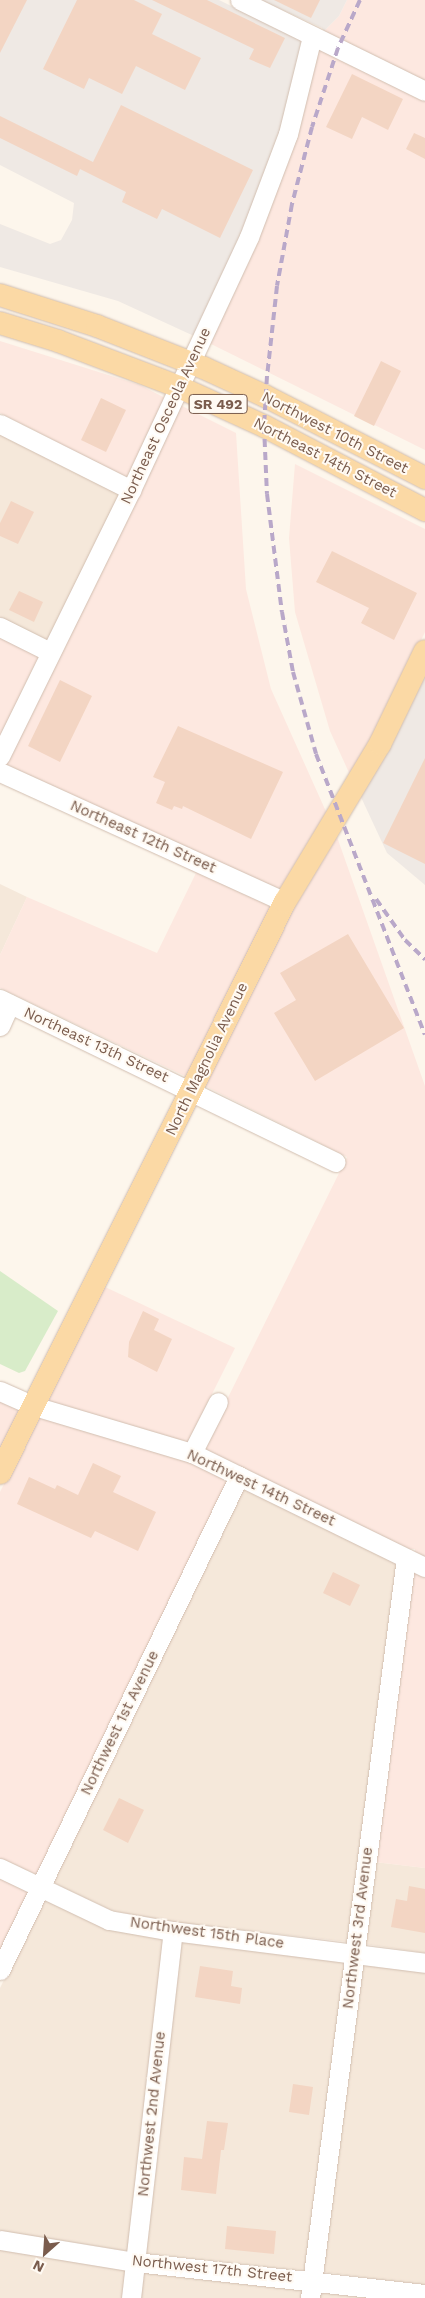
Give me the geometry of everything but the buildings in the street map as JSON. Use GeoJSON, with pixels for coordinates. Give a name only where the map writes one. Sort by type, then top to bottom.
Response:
{"type":"FeatureCollection","features":[{"type":"Feature","properties":{"kind":"main road","name":"SR 492"},"geometry":{"type":"LineString","coordinates":[[0,295],[97,326],[191,362]]}},
{"type":"Feature","properties":{"kind":"main road","name":"Northeast 14th Street"},"geometry":{"type":"LineString","coordinates":[[0,323],[58,341],[179,387],[264,426],[425,510]]}},
{"type":"Feature","properties":{"kind":"main road","name":"Northwest 10th Street"},"geometry":{"type":"LineString","coordinates":[[191,362],[265,396],[425,478]]}},
{"type":"Feature","properties":{"kind":"main road","name":"North Magnolia Avenue"},"geometry":{"type":"LineString","coordinates":[[0,1474],[285,902],[380,744],[425,651]]}},
{"type":"Feature","properties":{"kind":"street"},"geometry":{"type":"LineString","coordinates":[[240,0],[425,91]]}},
{"type":"Feature","properties":{"kind":"street","name":"Northeast Osceola Avenue"},"geometry":{"type":"LineString","coordinates":[[0,756],[131,490],[249,237],[271,184],[288,134],[312,36]]}},
{"type":"Feature","properties":{"kind":"street"},"geometry":{"type":"LineString","coordinates":[[0,424],[131,490]]}},
{"type":"Feature","properties":{"kind":"street"},"geometry":{"type":"LineString","coordinates":[[0,627],[50,652]]}},
{"type":"Feature","properties":{"kind":"street","name":"Northeast 12th Street"},"geometry":{"type":"LineString","coordinates":[[0,772],[285,902]]}},
{"type":"Feature","properties":{"kind":"street"},"geometry":{"type":"LineString","coordinates":[[0,1026],[5,1001]]}},
{"type":"Feature","properties":{"kind":"street","name":"Northeast 13th Street"},"geometry":{"type":"LineString","coordinates":[[5,1001],[192,1090],[336,1162]]}},
{"type":"Feature","properties":{"kind":"street"},"geometry":{"type":"LineString","coordinates":[[0,1391],[34,1406]]}},
{"type":"Feature","properties":{"kind":"street"},"geometry":{"type":"LineString","coordinates":[[192,1454],[218,1402]]}},
{"type":"Feature","properties":{"kind":"street","name":"Northwest 14th Street"},"geometry":{"type":"LineString","coordinates":[[34,1406],[192,1454],[425,1568]]}},
{"type":"Feature","properties":{"kind":"street","name":"Northwest 1st Avenue"},"geometry":{"type":"LineString","coordinates":[[0,1970],[239,1476]]}},
{"type":"Feature","properties":{"kind":"street","name":"Northwest 3rd Avenue"},"geometry":{"type":"LineString","coordinates":[[312,2289],[406,1558]]}},
{"type":"Feature","properties":{"kind":"street","name":"Northwest 15th Place"},"geometry":{"type":"LineString","coordinates":[[0,1868],[110,1920],[173,1931],[425,1962]]}},
{"type":"Feature","properties":{"kind":"street","name":"Northwest 2nd Avenue"},"geometry":{"type":"LineString","coordinates":[[131,2298],[173,1931]]}},
{"type":"Feature","properties":{"kind":"street","name":"Northwest 17th Street"},"geometry":{"type":"LineString","coordinates":[[0,2240],[312,2289],[425,2294]]}},
{"type":"Feature","properties":{"kind":"shaded area"},"geometry":{"type":"Polygon","coordinates":[[[0,0],[219,0],[302,41],[280,131],[242,234],[194,336],[118,301],[0,267],[0,224],[50,244],[61,240],[72,220],[74,203],[0,165],[0,0]]]}},
{"type":"Feature","properties":{"kind":"shaded area"},"geometry":{"type":"Polygon","coordinates":[[[261,0],[347,0],[339,16],[324,31],[322,28],[261,0]]]}},
{"type":"Feature","properties":{"kind":"shaded area"},"geometry":{"type":"Polygon","coordinates":[[[347,0],[425,0],[425,81],[324,31],[339,16],[347,0]]]}},
{"type":"Feature","properties":{"kind":"shaded area"},"geometry":{"type":"Polygon","coordinates":[[[317,48],[425,101],[425,450],[209,343],[257,241],[278,186],[296,135],[317,48]]]}},
{"type":"Feature","properties":{"kind":"shaded area"},"geometry":{"type":"Polygon","coordinates":[[[0,341],[140,385],[165,398],[128,478],[0,413],[0,341]]]}},
{"type":"Feature","properties":{"kind":"shaded area"},"geometry":{"type":"Polygon","coordinates":[[[180,405],[236,433],[246,589],[271,689],[328,816],[283,891],[5,764],[180,405]]]}},
{"type":"Feature","properties":{"kind":"shaded area"},"geometry":{"type":"Polygon","coordinates":[[[0,434],[120,494],[47,640],[0,617],[0,434]]]}},
{"type":"Feature","properties":{"kind":"shaded area"},"geometry":{"type":"Polygon","coordinates":[[[295,464],[425,529],[425,632],[373,740],[351,777],[330,731],[295,612],[289,538],[295,464]]]}},
{"type":"Feature","properties":{"kind":"shaded area"},"geometry":{"type":"Polygon","coordinates":[[[0,638],[39,656],[0,737],[0,638]]]}},
{"type":"Feature","properties":{"kind":"shaded area"},"geometry":{"type":"Polygon","coordinates":[[[425,670],[425,885],[387,853],[360,795],[425,670]]]}},
{"type":"Feature","properties":{"kind":"shaded area"},"geometry":{"type":"Polygon","coordinates":[[[336,834],[425,1086],[425,1557],[415,1552],[415,1549],[409,1549],[203,1448],[347,1157],[203,1085],[293,906],[336,834]]]}},
{"type":"Feature","properties":{"kind":"shaded area"},"geometry":{"type":"Polygon","coordinates":[[[124,839],[274,907],[189,1078],[0,988],[0,955],[27,897],[157,953],[196,873],[124,839]]]}},
{"type":"Feature","properties":{"kind":"shaded area"},"geometry":{"type":"Polygon","coordinates":[[[0,884],[27,897],[0,955],[0,884]]]}},
{"type":"Feature","properties":{"kind":"shaded area"},"geometry":{"type":"Polygon","coordinates":[[[103,1286],[235,1348],[188,1442],[46,1401],[103,1286]]]}},
{"type":"Feature","properties":{"kind":"shaded area"},"geometry":{"type":"Polygon","coordinates":[[[0,1401],[22,1411],[0,1456],[0,1401]]]}},
{"type":"Feature","properties":{"kind":"shaded area"},"geometry":{"type":"Polygon","coordinates":[[[38,1417],[188,1462],[227,1481],[37,1875],[0,1858],[0,1492],[38,1417]]]}},
{"type":"Feature","properties":{"kind":"shaded area"},"geometry":{"type":"Polygon","coordinates":[[[244,1489],[397,1563],[348,1942],[174,1922],[113,1911],[52,1882],[244,1489]]]}},
{"type":"Feature","properties":{"kind":"shaded area"},"geometry":{"type":"Polygon","coordinates":[[[412,1571],[425,1578],[425,1868],[375,1862],[412,1571]]]}},
{"type":"Feature","properties":{"kind":"shaded area"},"geometry":{"type":"Polygon","coordinates":[[[375,1862],[425,1868],[425,1953],[364,1944],[375,1862]]]}},
{"type":"Feature","properties":{"kind":"shaded area"},"geometry":{"type":"Polygon","coordinates":[[[0,1878],[29,1892],[0,1951],[0,1878]]]}},
{"type":"Feature","properties":{"kind":"shaded area"},"geometry":{"type":"Polygon","coordinates":[[[44,1899],[164,1938],[128,2251],[0,2231],[0,1988],[44,1899]]]}},
{"type":"Feature","properties":{"kind":"shaded area"},"geometry":{"type":"Polygon","coordinates":[[[180,1941],[346,1960],[306,2271],[144,2253],[180,1941]]]}},
{"type":"Feature","properties":{"kind":"shaded area"},"geometry":{"type":"Polygon","coordinates":[[[362,1962],[425,1972],[425,2285],[322,2272],[362,1962]]]}},
{"type":"Feature","properties":{"kind":"shaded area"},"geometry":{"type":"Polygon","coordinates":[[[0,2250],[126,2269],[123,2298],[0,2298],[0,2250]]]}},
{"type":"Feature","properties":{"kind":"shaded area"},"geometry":{"type":"Polygon","coordinates":[[[143,2272],[303,2289],[302,2298],[140,2298],[143,2272]]]}},
{"type":"Feature","properties":{"kind":"shaded area"},"geometry":{"type":"Polygon","coordinates":[[[320,2291],[381,2298],[319,2298],[320,2291]]]}},
{"type":"Feature","properties":{"kind":"green space"},"geometry":{"type":"Polygon","coordinates":[[[0,1271],[58,1311],[25,1371],[19,1373],[0,1364],[0,1271]]]}},
{"type":"Feature","properties":{"kind":"railway"},"geometry":{"type":"LineString","coordinates":[[360,0],[338,48],[312,127],[292,204],[277,286],[267,376],[264,426],[267,494],[282,612],[293,672],[316,754],[425,1035]]}},
{"type":"Feature","properties":{"kind":"railway"},"geometry":{"type":"LineString","coordinates":[[376,899],[405,940],[425,959]]}}]}
